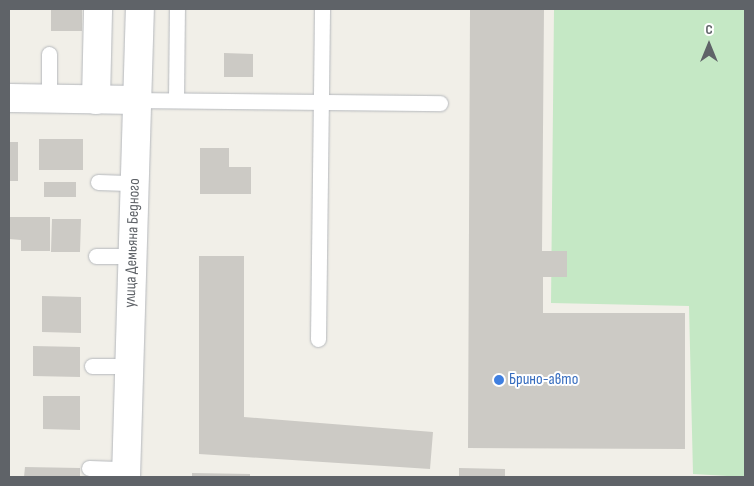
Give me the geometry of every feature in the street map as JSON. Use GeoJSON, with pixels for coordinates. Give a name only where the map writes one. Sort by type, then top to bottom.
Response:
{"type":"FeatureCollection","features":[{"type":"Feature","properties":{"kind":"main road"},"geometry":{"type":"LineString","coordinates":[[96,100],[98,9]]}},
{"type":"Feature","properties":{"kind":"main road","name":"улица Демьяна Бедного"},"geometry":{"type":"LineString","coordinates":[[126,473],[140,9]]}},
{"type":"Feature","properties":{"kind":"main road"},"geometry":{"type":"LineString","coordinates":[[9,98],[138,100]]}},
{"type":"Feature","properties":{"kind":"lane"},"geometry":{"type":"LineString","coordinates":[[176,100],[177,9]]}},
{"type":"Feature","properties":{"kind":"lane"},"geometry":{"type":"LineString","coordinates":[[318,339],[322,9]]}},
{"type":"Feature","properties":{"kind":"lane"},"geometry":{"type":"LineString","coordinates":[[49,54],[49,99]]}},
{"type":"Feature","properties":{"kind":"lane"},"geometry":{"type":"LineString","coordinates":[[138,100],[440,103]]}},
{"type":"Feature","properties":{"kind":"lane"},"geometry":{"type":"LineString","coordinates":[[98,182],[135,183]]}},
{"type":"Feature","properties":{"kind":"lane"},"geometry":{"type":"LineString","coordinates":[[96,256],[133,256]]}},
{"type":"Feature","properties":{"kind":"lane"},"geometry":{"type":"LineString","coordinates":[[92,366],[130,366]]}},
{"type":"Feature","properties":{"kind":"lane"},"geometry":{"type":"LineString","coordinates":[[89,468],[126,473]]}},
{"type":"Feature","properties":{"kind":"green space"},"geometry":{"type":"Polygon","coordinates":[[[554,9],[745,9],[745,477],[693,474],[689,306],[551,303],[554,9]]]}},
{"type":"Feature","properties":{"kind":"building"},"geometry":{"type":"Polygon","coordinates":[[[51,9],[82,9],[82,31],[51,31],[51,9]]]}},
{"type":"Feature","properties":{"kind":"building"},"geometry":{"type":"Polygon","coordinates":[[[470,9],[544,9],[542,251],[567,251],[567,277],[543,277],[543,313],[685,313],[685,449],[468,448],[470,9]]]}},
{"type":"Feature","properties":{"kind":"building"},"geometry":{"type":"Polygon","coordinates":[[[224,53],[253,54],[253,77],[224,77],[224,53]]]}},
{"type":"Feature","properties":{"kind":"building"},"geometry":{"type":"Polygon","coordinates":[[[39,139],[83,139],[83,170],[39,170],[39,139]]]}},
{"type":"Feature","properties":{"kind":"building"},"geometry":{"type":"Polygon","coordinates":[[[9,142],[18,142],[18,181],[9,181],[9,142]]]}},
{"type":"Feature","properties":{"kind":"building"},"geometry":{"type":"Polygon","coordinates":[[[200,148],[229,148],[229,167],[251,167],[251,194],[200,194],[200,148]]]}},
{"type":"Feature","properties":{"kind":"building"},"geometry":{"type":"Polygon","coordinates":[[[44,182],[76,182],[76,197],[44,197],[44,182]]]}},
{"type":"Feature","properties":{"kind":"building"},"geometry":{"type":"Polygon","coordinates":[[[9,217],[50,217],[50,251],[21,251],[21,240],[9,239],[9,217]]]}},
{"type":"Feature","properties":{"kind":"building"},"geometry":{"type":"Polygon","coordinates":[[[52,219],[81,219],[80,252],[51,252],[52,219]]]}},
{"type":"Feature","properties":{"kind":"building"},"geometry":{"type":"Polygon","coordinates":[[[199,256],[244,256],[244,417],[433,432],[430,469],[199,454],[199,256]]]}},
{"type":"Feature","properties":{"kind":"building"},"geometry":{"type":"Polygon","coordinates":[[[42,296],[81,297],[81,333],[42,332],[42,296]]]}},
{"type":"Feature","properties":{"kind":"building"},"geometry":{"type":"Polygon","coordinates":[[[33,346],[80,347],[80,377],[33,376],[33,346]]]}},
{"type":"Feature","properties":{"kind":"building"},"geometry":{"type":"Polygon","coordinates":[[[43,396],[80,396],[80,430],[43,429],[43,396]]]}},
{"type":"Feature","properties":{"kind":"building"},"geometry":{"type":"Polygon","coordinates":[[[25,467],[80,468],[80,477],[24,477],[25,467]]]}},
{"type":"Feature","properties":{"kind":"building"},"geometry":{"type":"Polygon","coordinates":[[[459,468],[505,469],[505,477],[459,477],[459,468]]]}},
{"type":"Feature","properties":{"kind":"building"},"geometry":{"type":"Polygon","coordinates":[[[192,473],[250,474],[250,477],[192,477],[192,473]]]}},
{"type":"Feature","properties":{"kind":"place","name":"Брино-авто"},"geometry":{"type":"Point","coordinates":[499,380]}}]}
